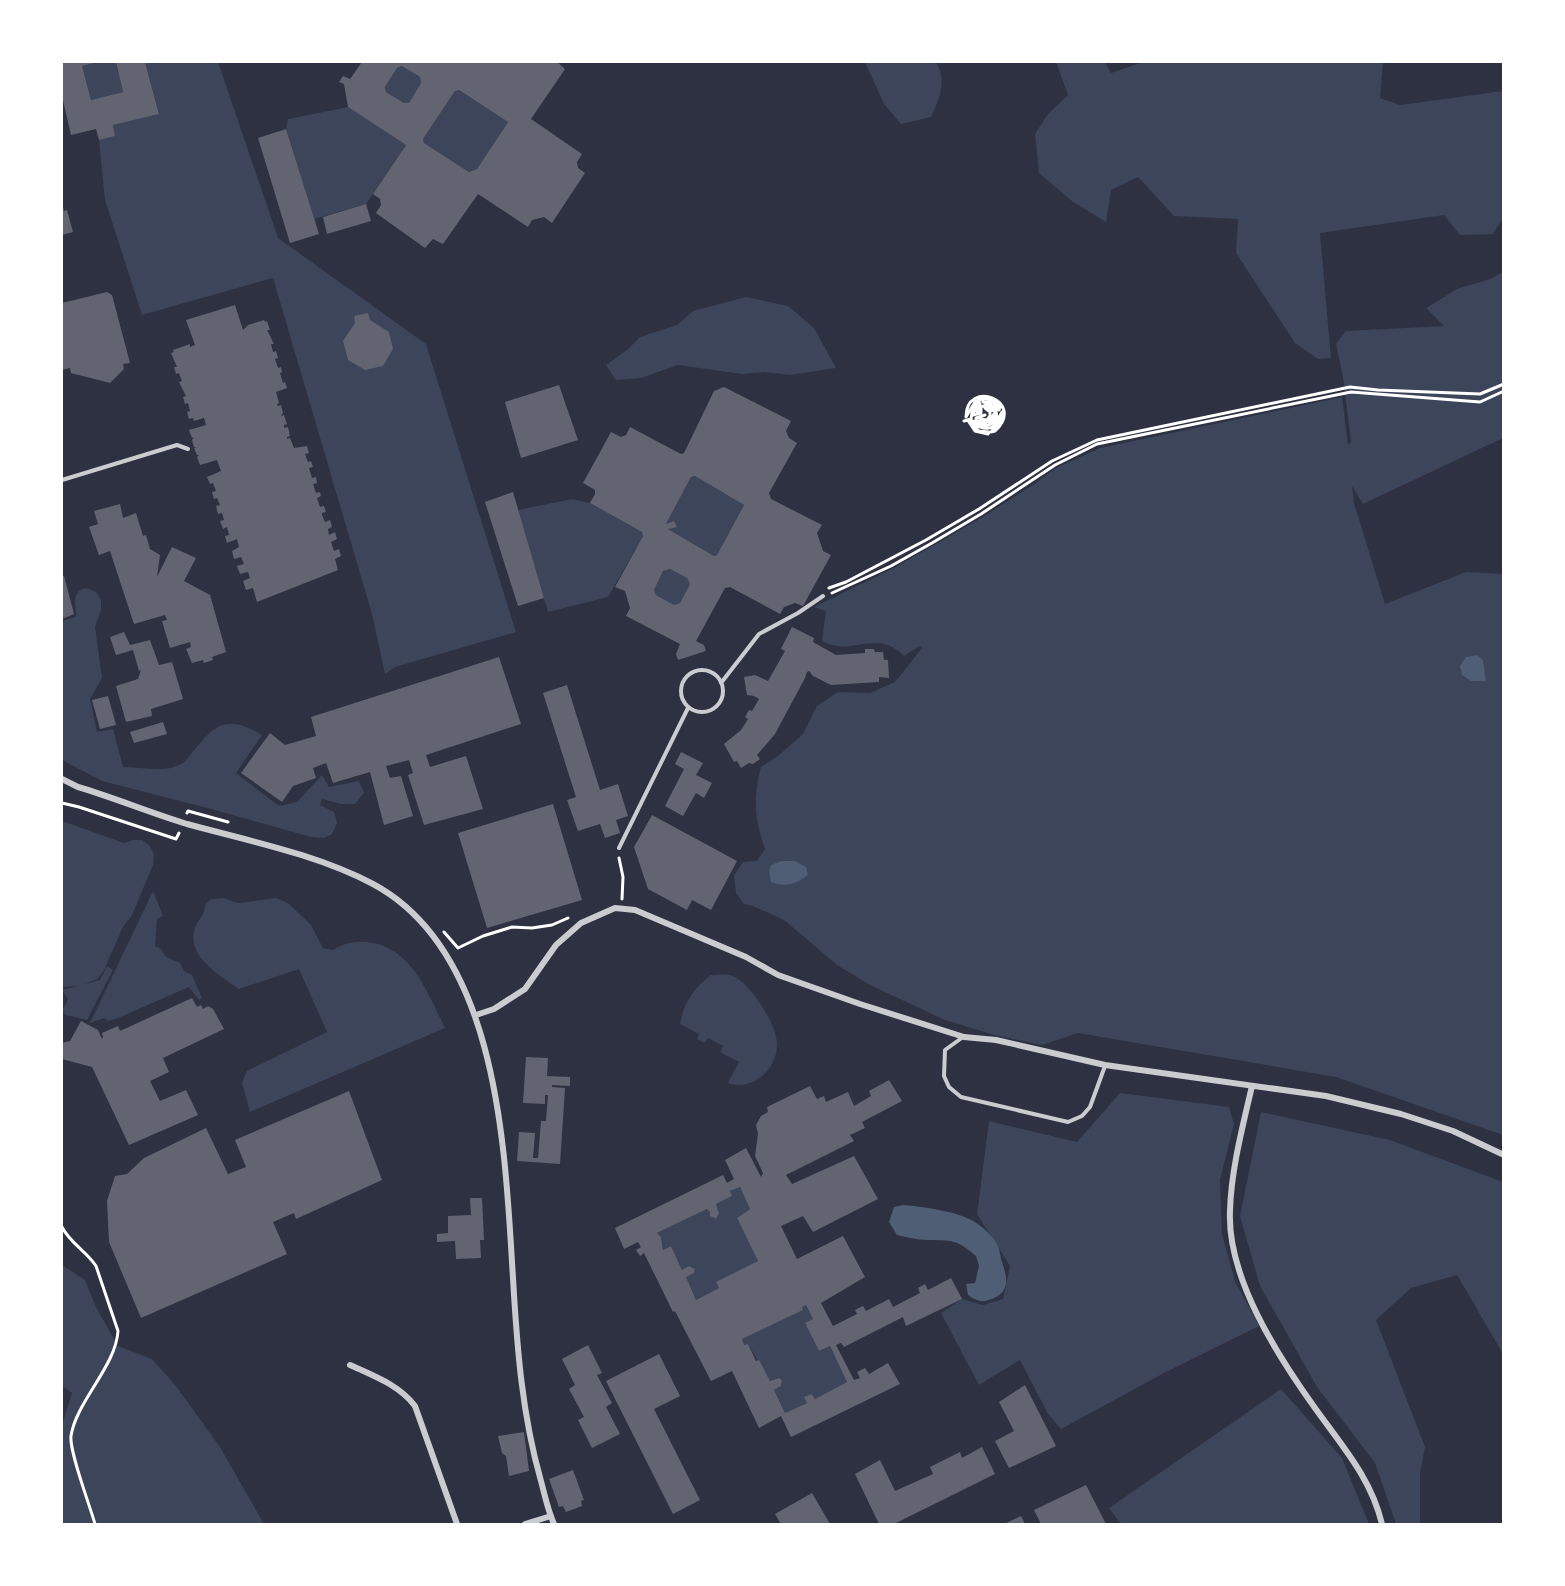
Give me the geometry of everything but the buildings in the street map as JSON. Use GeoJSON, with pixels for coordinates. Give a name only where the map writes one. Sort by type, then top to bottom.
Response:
{"type":"FeatureCollection","features":[{"type":"Feature","properties":{"kind":"street"},"geometry":{"type":"LineString","coordinates":[[62,778],[78,787],[184,823],[286,850],[374,885],[417,916],[445,954],[476,1015],[494,1091],[506,1167],[515,1320],[522,1390],[532,1450],[554,1524]]}},
{"type":"Feature","properties":{"kind":"street"},"geometry":{"type":"LineString","coordinates":[[476,1015],[494,1009],[525,989],[556,945],[581,923],[615,908],[635,910],[746,957],[778,975],[964,1037],[996,1040],[1105,1065],[1326,1096],[1401,1114],[1453,1131],[1503,1155]]}},
{"type":"Feature","properties":{"kind":"street"},"geometry":{"type":"LineString","coordinates":[[1252,1086],[1233,1181],[1230,1209],[1232,1239],[1243,1283],[1289,1370],[1360,1468],[1377,1504],[1382,1524]]}},
{"type":"Feature","properties":{"kind":"street"},"geometry":{"type":"LineString","coordinates":[[350,1365],[396,1387],[415,1406],[458,1524]]}},
{"type":"Feature","properties":{"kind":"street"},"geometry":{"type":"LineString","coordinates":[[525,1524],[551,1516]]}},
{"type":"Feature","properties":{"kind":"lane"},"geometry":{"type":"LineString","coordinates":[[62,480],[177,445],[188,449]]}},
{"type":"Feature","properties":{"kind":"lane"},"geometry":{"type":"LineString","coordinates":[[722,683],[759,634],[798,613],[823,596]]}},
{"type":"Feature","properties":{"kind":"lane"},"geometry":{"type":"LineString","coordinates":[[700,669],[713,673],[722,683],[721,699],[713,709],[701,712],[688,708],[681,698],[683,680],[700,669]]}},
{"type":"Feature","properties":{"kind":"lane"},"geometry":{"type":"LineString","coordinates":[[619,848],[688,708]]}},
{"type":"Feature","properties":{"kind":"lane"},"geometry":{"type":"LineString","coordinates":[[964,1037],[945,1050],[944,1076],[949,1087],[961,1097],[1044,1118],[1068,1122],[1082,1116],[1090,1107],[1105,1065]]}},
{"type":"Feature","properties":{"kind":"path"},"geometry":{"type":"LineString","coordinates":[[828,588],[846,582],[926,540],[1052,461],[1097,440],[1350,387],[1480,394],[1503,384]]}},
{"type":"Feature","properties":{"kind":"path"},"geometry":{"type":"LineString","coordinates":[[823,596],[873,574],[932,543],[1055,465],[1097,444],[1351,392],[1480,402],[1503,392]]}},
{"type":"Feature","properties":{"kind":"path"},"geometry":{"type":"LineString","coordinates":[[964,421],[971,419],[973,407],[979,402],[981,403],[974,410],[973,415],[981,413],[981,408],[978,412],[976,411],[980,407],[987,405],[994,411],[985,408],[990,412],[989,419],[980,420],[987,423],[994,414],[994,419],[989,425],[996,420],[997,412],[994,406],[983,402],[993,403],[999,410],[1000,407],[988,399],[975,402],[966,417],[968,406],[982,396],[996,400],[1003,406],[1005,414],[1003,422],[995,431],[991,432],[1001,420],[1002,412],[999,421],[993,427],[985,429],[972,424],[979,431],[989,432],[988,434],[975,431],[969,422],[973,421],[986,427],[987,425],[976,420],[985,415]]}},
{"type":"Feature","properties":{"kind":"path"},"geometry":{"type":"LineString","coordinates":[[62,803],[176,839],[184,823]]}},
{"type":"Feature","properties":{"kind":"path"},"geometry":{"type":"LineString","coordinates":[[613,901],[622,899],[623,877],[619,864],[619,848]]}},
{"type":"Feature","properties":{"kind":"path"},"geometry":{"type":"LineString","coordinates":[[458,948],[483,936],[512,927],[532,928],[552,925],[572,917]]}},
{"type":"Feature","properties":{"kind":"path"},"geometry":{"type":"LineString","coordinates":[[62,1227],[75,1246],[96,1266],[118,1331],[106,1364],[76,1419],[71,1437],[73,1452],[95,1524]]}},
{"type":"Feature","properties":{"kind":"shaded area"},"geometry":{"type":"Polygon","coordinates":[[[116,62],[123,92],[91,100],[82,66],[116,62]]]}},
{"type":"Feature","properties":{"kind":"shaded area"},"geometry":{"type":"Polygon","coordinates":[[[145,62],[218,62],[278,238],[426,344],[516,632],[395,667],[385,674],[372,614],[273,278],[142,315],[105,200],[99,140],[115,136],[113,125],[159,113],[145,62]]]}},
{"type":"Feature","properties":{"kind":"shaded area"},"geometry":{"type":"Polygon","coordinates":[[[865,62],[936,62],[942,82],[931,117],[901,124],[884,104],[865,62]]]}},
{"type":"Feature","properties":{"kind":"shaded area"},"geometry":{"type":"Polygon","coordinates":[[[1056,62],[1105,62],[1111,73],[1143,62],[1383,62],[1380,98],[1400,105],[1503,91],[1503,218],[1493,234],[1460,235],[1444,215],[1320,233],[1331,358],[1318,359],[1295,343],[1236,253],[1238,219],[1174,216],[1138,177],[1111,190],[1106,222],[1073,202],[1039,173],[1035,134],[1048,114],[1068,95],[1056,62]]]}},
{"type":"Feature","properties":{"kind":"shaded area"},"geometry":{"type":"Polygon","coordinates":[[[402,66],[420,77],[421,83],[409,103],[404,103],[386,92],[385,87],[397,68],[402,66]]]}},
{"type":"Feature","properties":{"kind":"shaded area"},"geometry":{"type":"Polygon","coordinates":[[[459,90],[508,122],[477,169],[469,172],[424,143],[423,139],[455,91],[459,90]]]}},
{"type":"Feature","properties":{"kind":"shaded area"},"geometry":{"type":"Polygon","coordinates":[[[348,107],[406,145],[366,204],[314,219],[286,129],[288,119],[348,107]]]}},
{"type":"Feature","properties":{"kind":"shaded area"},"geometry":{"type":"Polygon","coordinates":[[[1503,272],[1503,438],[1363,504],[1352,486],[1354,503],[1385,604],[1466,572],[1503,574],[1503,1135],[1336,1077],[1078,1033],[1042,1045],[994,1035],[945,1020],[872,986],[837,965],[784,920],[744,904],[736,893],[734,875],[743,862],[757,861],[765,849],[756,808],[761,767],[803,734],[817,706],[838,692],[870,693],[895,682],[922,648],[920,646],[904,656],[884,644],[844,646],[822,641],[826,611],[814,607],[894,568],[981,518],[1056,468],[1100,448],[1342,397],[1348,445],[1351,442],[1343,377],[1336,344],[1346,331],[1444,326],[1426,308],[1457,289],[1490,279],[1503,272]]]}},
{"type":"Feature","properties":{"kind":"shaded area"},"geometry":{"type":"Polygon","coordinates":[[[746,297],[788,306],[814,328],[836,368],[790,375],[764,372],[742,374],[678,365],[641,378],[616,380],[606,365],[640,337],[677,325],[693,311],[746,297]]]}},
{"type":"Feature","properties":{"kind":"shaded area"},"geometry":{"type":"Polygon","coordinates":[[[695,476],[744,505],[717,555],[714,556],[668,529],[676,527],[674,521],[666,524],[691,477],[695,476]]]}},
{"type":"Feature","properties":{"kind":"shaded area"},"geometry":{"type":"Polygon","coordinates":[[[572,499],[590,503],[642,532],[643,536],[608,597],[548,612],[518,510],[572,499]]]}},
{"type":"Feature","properties":{"kind":"shaded area"},"geometry":{"type":"Polygon","coordinates":[[[670,569],[687,578],[690,584],[680,603],[674,605],[656,595],[654,590],[663,571],[670,569]]]}},
{"type":"Feature","properties":{"kind":"shaded area"},"geometry":{"type":"Polygon","coordinates":[[[86,588],[96,592],[101,600],[101,610],[95,627],[102,678],[90,699],[97,732],[113,729],[123,767],[161,769],[176,766],[184,762],[217,727],[225,724],[241,725],[262,735],[236,773],[279,806],[297,802],[322,775],[329,787],[359,781],[364,793],[355,804],[341,804],[322,799],[320,805],[334,812],[337,823],[332,834],[324,838],[311,837],[102,781],[62,760],[62,621],[76,617],[75,597],[79,591],[86,588]]]}},
{"type":"Feature","properties":{"kind":"shaded area"},"geometry":{"type":"Polygon","coordinates":[[[1477,655],[1483,660],[1486,681],[1471,681],[1462,675],[1460,666],[1466,657],[1477,655]]]}},
{"type":"Feature","properties":{"kind":"shaded area"},"geometry":{"type":"Polygon","coordinates":[[[62,821],[124,843],[142,840],[149,845],[154,854],[153,865],[132,915],[123,927],[104,970],[97,979],[84,984],[100,980],[107,966],[113,970],[87,1020],[66,1015],[62,1011],[68,999],[62,990],[78,986],[62,987],[62,821]]]}},
{"type":"Feature","properties":{"kind":"shaded area"},"geometry":{"type":"Polygon","coordinates":[[[782,861],[795,861],[806,867],[808,875],[790,884],[771,882],[769,871],[771,865],[782,861]]]}},
{"type":"Feature","properties":{"kind":"shaded area"},"geometry":{"type":"Polygon","coordinates":[[[153,891],[163,916],[157,919],[155,946],[161,949],[166,957],[180,963],[184,971],[192,975],[202,998],[199,1000],[189,987],[118,1018],[108,1021],[104,1018],[90,1023],[153,891]]]}},
{"type":"Feature","properties":{"kind":"shaded area"},"geometry":{"type":"Polygon","coordinates":[[[223,898],[238,903],[276,898],[288,903],[311,925],[323,948],[333,950],[349,943],[368,942],[396,953],[417,974],[445,1028],[250,1112],[242,1083],[247,1071],[327,1032],[299,969],[239,989],[215,972],[201,958],[193,941],[195,927],[204,912],[205,905],[211,899],[223,898]]]}},
{"type":"Feature","properties":{"kind":"shaded area"},"geometry":{"type":"Polygon","coordinates":[[[711,975],[730,975],[745,985],[760,1003],[772,1025],[777,1043],[776,1053],[769,1069],[755,1081],[737,1085],[728,1083],[739,1062],[720,1052],[723,1046],[708,1038],[704,1043],[697,1039],[699,1034],[680,1024],[691,996],[711,975]]]}},
{"type":"Feature","properties":{"kind":"shaded area"},"geometry":{"type":"Polygon","coordinates":[[[1120,1093],[1229,1107],[1234,1124],[1220,1180],[1222,1234],[1235,1281],[1259,1326],[1166,1372],[1061,1429],[1048,1414],[1020,1360],[979,1385],[941,1313],[962,1299],[983,1305],[1003,1299],[1010,1266],[977,1214],[989,1121],[1077,1142],[1120,1093]]]}},
{"type":"Feature","properties":{"kind":"shaded area"},"geometry":{"type":"Polygon","coordinates":[[[1261,1112],[1390,1140],[1503,1182],[1503,1354],[1457,1275],[1411,1288],[1376,1320],[1425,1447],[1420,1474],[1420,1524],[1396,1524],[1375,1463],[1317,1387],[1260,1286],[1240,1216],[1261,1112]]]}},
{"type":"Feature","properties":{"kind":"shaded area"},"geometry":{"type":"Polygon","coordinates":[[[740,1187],[750,1209],[737,1218],[758,1261],[717,1283],[719,1288],[696,1300],[686,1277],[694,1273],[695,1269],[689,1266],[682,1270],[671,1246],[663,1250],[661,1237],[657,1233],[707,1209],[710,1216],[716,1219],[719,1213],[716,1204],[732,1196],[730,1191],[740,1187]]]}},
{"type":"Feature","properties":{"kind":"shaded area"},"geometry":{"type":"Polygon","coordinates":[[[903,1205],[950,1212],[968,1218],[983,1228],[998,1247],[1006,1276],[1005,1286],[1000,1295],[987,1301],[981,1301],[968,1295],[966,1284],[975,1283],[979,1266],[976,1256],[963,1246],[942,1240],[920,1240],[897,1235],[889,1222],[894,1207],[903,1205]]]}},
{"type":"Feature","properties":{"kind":"shaded area"},"geometry":{"type":"Polygon","coordinates":[[[62,1265],[85,1280],[96,1307],[118,1346],[152,1359],[176,1386],[220,1447],[264,1524],[62,1524],[62,1425],[72,1393],[62,1386],[62,1265]]]}},
{"type":"Feature","properties":{"kind":"shaded area"},"geometry":{"type":"Polygon","coordinates":[[[806,1305],[813,1319],[805,1323],[819,1351],[830,1346],[847,1382],[815,1399],[812,1394],[805,1397],[807,1403],[785,1413],[774,1390],[781,1386],[782,1380],[778,1378],[770,1381],[748,1344],[744,1345],[742,1339],[806,1305]]]}},
{"type":"Feature","properties":{"kind":"shaded area"},"geometry":{"type":"Polygon","coordinates":[[[1281,1389],[1342,1458],[1369,1524],[1121,1524],[1109,1508],[1281,1389]]]}}]}
